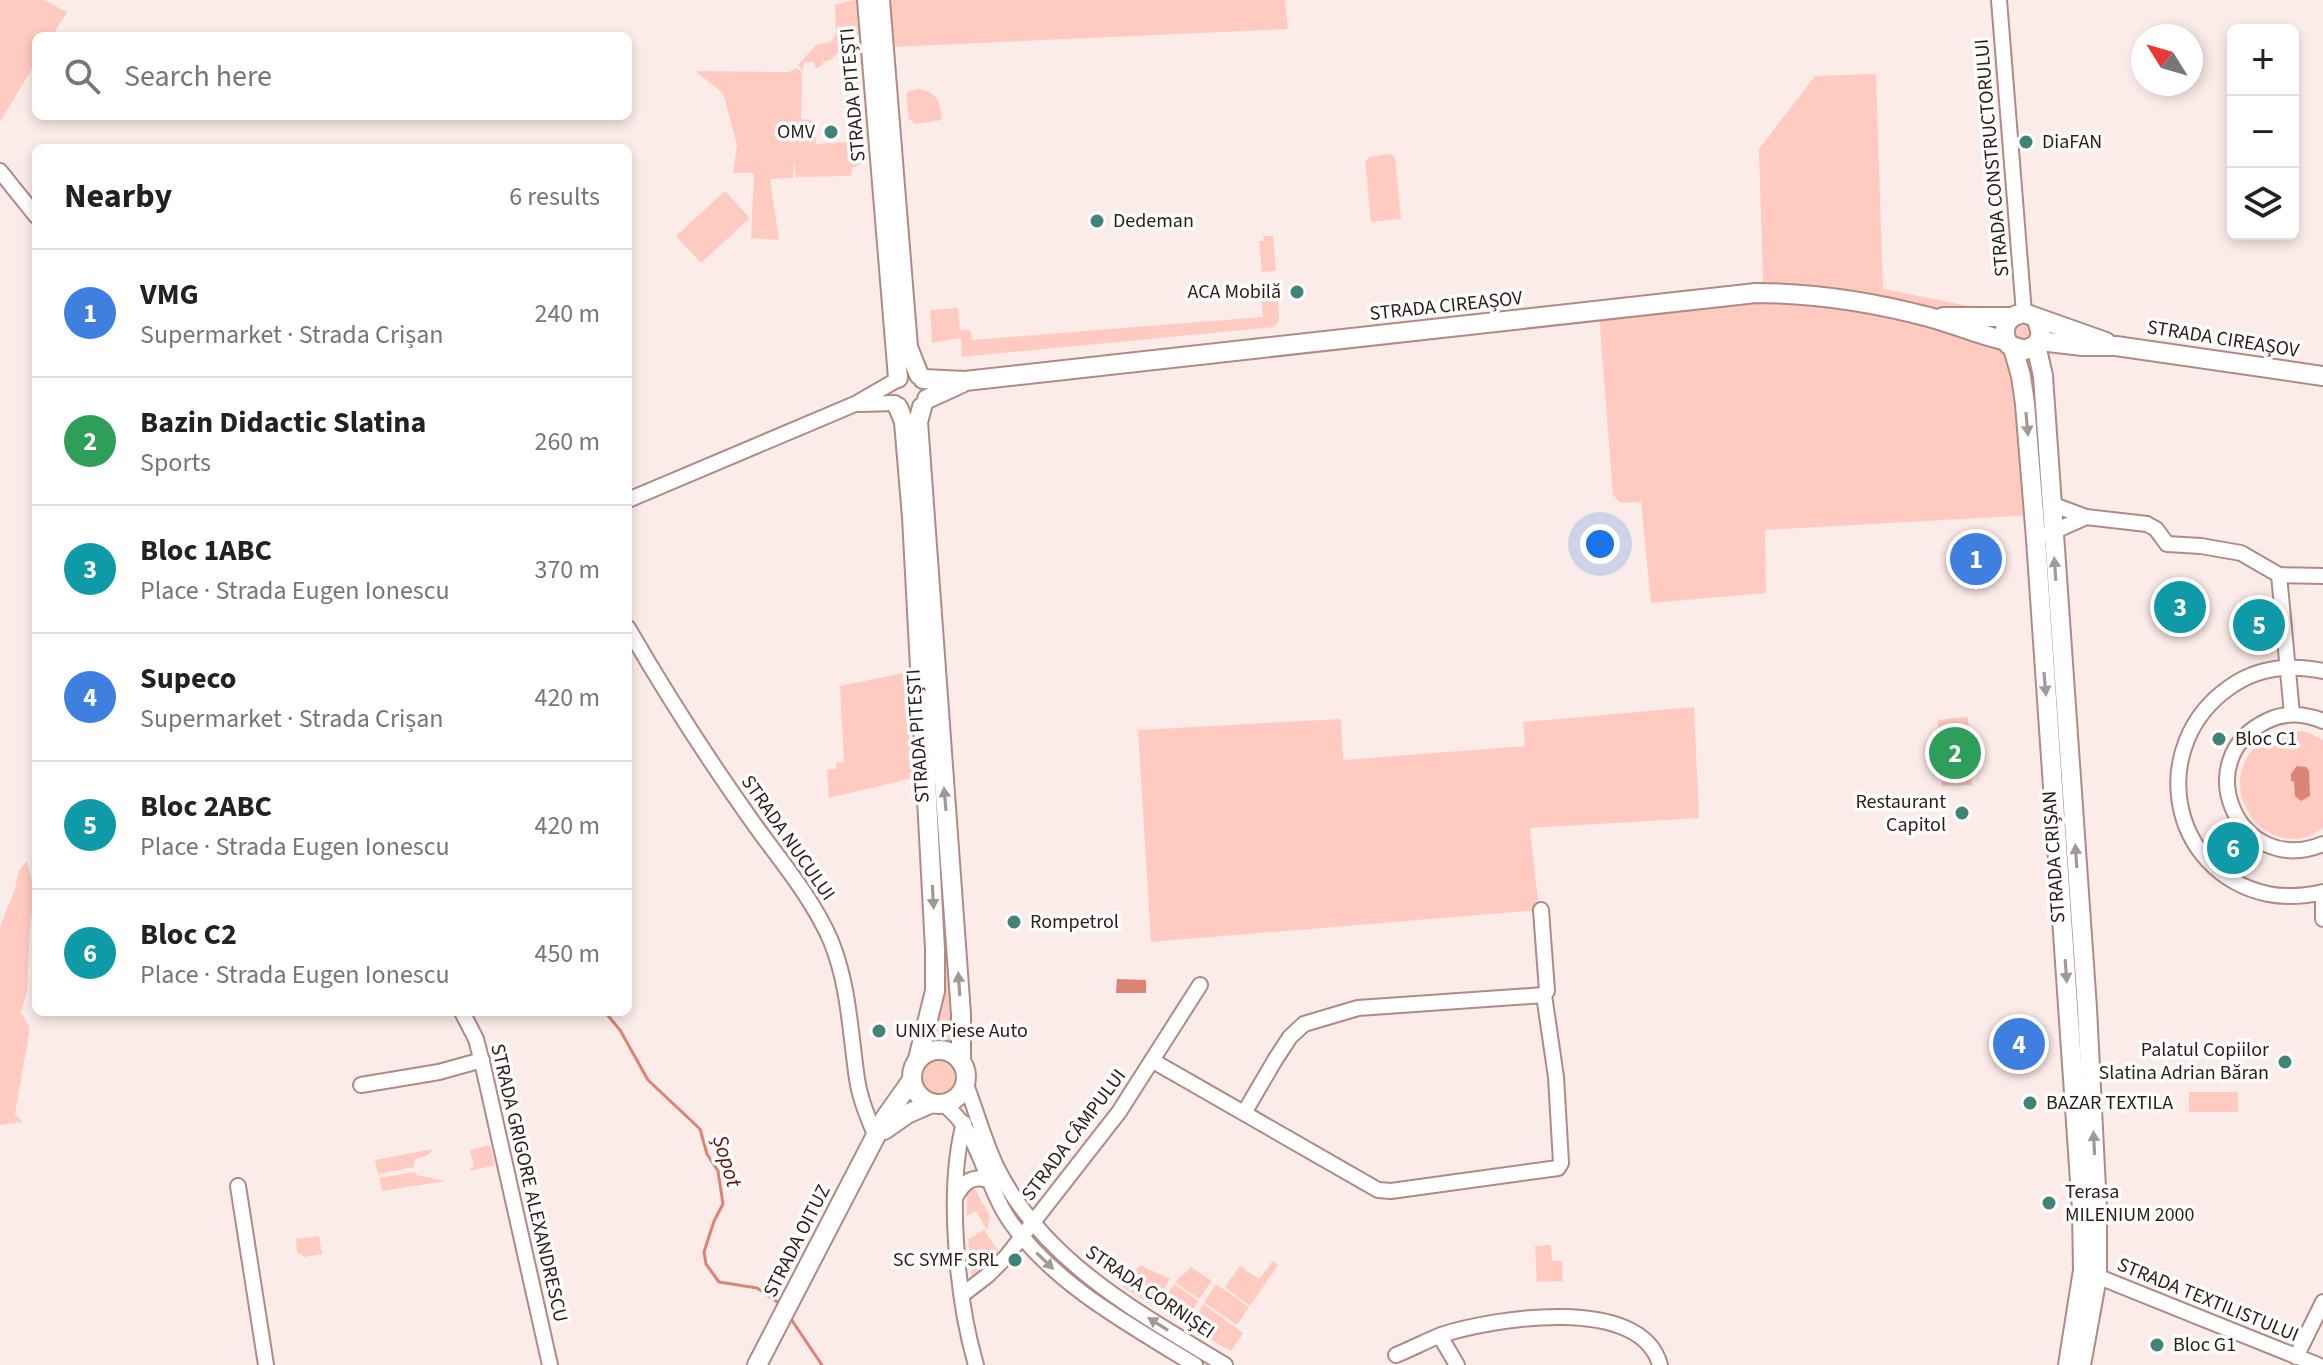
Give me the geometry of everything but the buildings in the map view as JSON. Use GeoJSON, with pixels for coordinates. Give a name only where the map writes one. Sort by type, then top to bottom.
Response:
{"type":"FeatureCollection","features":[{"type":"Feature","properties":{"kind":"main road","name":"STRADA PITEȘTI"},"geometry":{"type":"LineString","coordinates":[[867,0],[896,380],[891,392],[904,422],[959,983],[961,1062]]}},
{"type":"Feature","properties":{"kind":"main road","name":"STRADA PITEȘTI"},"geometry":{"type":"LineString","coordinates":[[880,0],[908,347],[929,391],[918,422],[935,974],[931,1010],[918,1059]]}},
{"type":"Feature","properties":{"kind":"main road","name":"STRADA CIREAȘOV"},"geometry":{"type":"LineString","coordinates":[[921,377],[965,381],[1756,293],[1836,297],[1930,318],[2010,344]]}},
{"type":"Feature","properties":{"kind":"main road"},"geometry":{"type":"LineString","coordinates":[[2024,317],[2042,330],[2038,343],[2025,350],[2010,344],[2005,328],[2024,317]]}},
{"type":"Feature","properties":{"kind":"main road","name":"STRADA CIREAȘOV"},"geometry":{"type":"LineString","coordinates":[[1930,318],[2024,317],[2116,346]]}},
{"type":"Feature","properties":{"kind":"main road","name":"STRADA CIREAȘOV"},"geometry":{"type":"LineString","coordinates":[[2038,343],[2116,346],[2323,376]]}},
{"type":"Feature","properties":{"kind":"main road","name":"STRADA CRIȘAN"},"geometry":{"type":"LineString","coordinates":[[2038,343],[2051,504],[2044,536]]}},
{"type":"Feature","properties":{"kind":"main road","name":"STRADA CRIȘAN"},"geometry":{"type":"LineString","coordinates":[[2010,344],[2023,390],[2044,536],[2087,1008],[2097,1209],[2081,1365]]}},
{"type":"Feature","properties":{"kind":"main road"},"geometry":{"type":"LineString","coordinates":[[896,380],[904,374],[921,377]]}},
{"type":"Feature","properties":{"kind":"main road","name":"STRADA CIREAȘOV"},"geometry":{"type":"LineString","coordinates":[[924,403],[965,381]]}},
{"type":"Feature","properties":{"kind":"main road"},"geometry":{"type":"LineString","coordinates":[[896,405],[910,411],[924,403]]}},
{"type":"Feature","properties":{"kind":"main road"},"geometry":{"type":"LineString","coordinates":[[937,1050],[954,1054],[961,1062],[965,1082],[956,1098],[937,1103],[917,1093],[912,1080],[918,1059],[937,1050]]}},
{"type":"Feature","properties":{"kind":"main road","name":"STRADA OITUZ"},"geometry":{"type":"LineString","coordinates":[[757,1365],[876,1137],[912,1080]]}},
{"type":"Feature","properties":{"kind":"main road","name":"STRADA OITUZ"},"geometry":{"type":"LineString","coordinates":[[876,1137],[907,1114],[937,1103]]}},
{"type":"Feature","properties":{"kind":"main road","name":"STRADA CRIȘAN"},"geometry":{"type":"LineString","coordinates":[[2068,1365],[2090,1274]]}},
{"type":"Feature","properties":{"kind":"street","name":"STRADA CONSTRUCTORULUI"},"geometry":{"type":"LineString","coordinates":[[1999,0],[2024,317]]}},
{"type":"Feature","properties":{"kind":"street"},"geometry":{"type":"LineString","coordinates":[[0,171],[32,211]]}},
{"type":"Feature","properties":{"kind":"street"},"geometry":{"type":"LineString","coordinates":[[632,498],[855,404],[896,380]]}},
{"type":"Feature","properties":{"kind":"street"},"geometry":{"type":"LineString","coordinates":[[855,404],[896,405]]}},
{"type":"Feature","properties":{"kind":"street"},"geometry":{"type":"LineString","coordinates":[[2051,504],[2086,517],[2147,524],[2156,529],[2167,544],[2241,553],[2279,575],[2323,576]]}},
{"type":"Feature","properties":{"kind":"street"},"geometry":{"type":"LineString","coordinates":[[2044,536],[2086,517]]}},
{"type":"Feature","properties":{"kind":"street"},"geometry":{"type":"LineString","coordinates":[[2279,575],[2292,714]]}},
{"type":"Feature","properties":{"kind":"street","name":"STRADA NUCULUI"},"geometry":{"type":"LineString","coordinates":[[632,635],[687,727],[788,866],[820,918],[842,971],[860,1091],[876,1137]]}},
{"type":"Feature","properties":{"kind":"street"},"geometry":{"type":"LineString","coordinates":[[2323,671],[2288,667],[2265,670],[2244,677],[2211,700],[2188,732],[2180,755],[2177,780],[2178,800],[2187,830],[2201,853],[2220,872],[2243,886],[2269,895],[2296,897],[2323,892],[2323,919]]}},
{"type":"Feature","properties":{"kind":"street"},"geometry":{"type":"LineString","coordinates":[[2323,721],[2292,714],[2275,717],[2259,725],[2245,736],[2235,750],[2228,767],[2226,784],[2230,804],[2239,822],[2253,837],[2271,847],[2290,851],[2311,849],[2323,844]]}},
{"type":"Feature","properties":{"kind":"street"},"geometry":{"type":"LineString","coordinates":[[1153,1061],[1378,1190],[1391,1191],[1558,1168],[1561,1163],[1556,1077],[1544,995],[1547,991],[1541,910]]}},
{"type":"Feature","properties":{"kind":"street","name":"STRADA CÂMPULUI"},"geometry":{"type":"LineString","coordinates":[[962,1295],[988,1275],[1034,1223],[1119,1112],[1200,985]]}},
{"type":"Feature","properties":{"kind":"street"},"geometry":{"type":"LineString","coordinates":[[1244,1113],[1290,1037],[1304,1024],[1358,1008],[1544,995]]}},
{"type":"Feature","properties":{"kind":"street","name":"STRADA GRIGORE ALEXANDRESCU"},"geometry":{"type":"LineString","coordinates":[[464,1016],[482,1060],[550,1365]]}},
{"type":"Feature","properties":{"kind":"street"},"geometry":{"type":"LineString","coordinates":[[361,1085],[439,1072],[482,1060]]}},
{"type":"Feature","properties":{"kind":"street","name":"STRADA CORNIȘEI"},"geometry":{"type":"LineString","coordinates":[[965,1082],[997,1168],[1034,1223],[1089,1278],[1225,1365]]}},
{"type":"Feature","properties":{"kind":"street","name":"STRADA CORNIȘEI"},"geometry":{"type":"LineString","coordinates":[[937,1103],[964,1123],[1003,1212],[1058,1273],[1083,1294],[1195,1365]]}},
{"type":"Feature","properties":{"kind":"street"},"geometry":{"type":"LineString","coordinates":[[964,1123],[957,1164],[956,1196],[962,1295],[976,1365]]}},
{"type":"Feature","properties":{"kind":"street"},"geometry":{"type":"LineString","coordinates":[[956,1196],[966,1181],[978,1178],[988,1180]]}},
{"type":"Feature","properties":{"kind":"street"},"geometry":{"type":"LineString","coordinates":[[238,1186],[266,1365]]}},
{"type":"Feature","properties":{"kind":"street","name":"STRADA TEXTILISTULUI"},"geometry":{"type":"LineString","coordinates":[[2090,1274],[2315,1364]]}},
{"type":"Feature","properties":{"kind":"street"},"geometry":{"type":"LineString","coordinates":[[2296,1357],[2323,1302]]}},
{"type":"Feature","properties":{"kind":"street"},"geometry":{"type":"LineString","coordinates":[[1396,1355],[1440,1336],[1517,1320],[1597,1318],[1648,1342],[1656,1351],[1660,1365]]}},
{"type":"Feature","properties":{"kind":"street"},"geometry":{"type":"LineString","coordinates":[[1440,1336],[1457,1365]]}},
{"type":"Feature","properties":{"kind":"shaded area"},"geometry":{"type":"Polygon","coordinates":[[[0,0],[44,0],[67,12],[54,32],[32,32],[32,69],[0,122],[0,0]]]}},
{"type":"Feature","properties":{"kind":"shaded area"},"geometry":{"type":"Polygon","coordinates":[[[859,0],[863,30],[823,65],[816,68],[814,62],[804,62],[803,71],[798,65],[816,45],[830,42],[836,35],[835,5],[859,0]]]}},
{"type":"Feature","properties":{"kind":"shaded area"},"geometry":{"type":"Polygon","coordinates":[[[887,0],[1285,0],[1288,29],[891,47],[887,0]]]}},
{"type":"Feature","properties":{"kind":"shaded area"},"geometry":{"type":"Polygon","coordinates":[[[796,68],[802,72],[801,119],[814,121],[816,144],[849,142],[849,133],[858,132],[857,119],[866,126],[868,160],[852,168],[851,176],[796,177],[794,160],[793,178],[770,179],[779,240],[751,238],[754,173],[733,173],[737,145],[723,93],[695,71],[789,72],[796,68]]]}},
{"type":"Feature","properties":{"kind":"shaded area"},"geometry":{"type":"Polygon","coordinates":[[[1876,74],[1883,289],[1964,305],[2051,313],[2045,519],[2037,520],[2036,515],[1765,530],[1766,593],[1651,603],[1641,502],[1621,503],[1613,495],[1598,303],[1763,282],[1759,149],[1815,76],[1876,74]]]}},
{"type":"Feature","properties":{"kind":"shaded area"},"geometry":{"type":"Polygon","coordinates":[[[919,89],[937,99],[942,120],[915,124],[909,119],[906,95],[919,89]]]}},
{"type":"Feature","properties":{"kind":"shaded area"},"geometry":{"type":"Polygon","coordinates":[[[1390,154],[1395,157],[1401,219],[1371,222],[1365,162],[1369,157],[1390,154]]]}},
{"type":"Feature","properties":{"kind":"shaded area"},"geometry":{"type":"Polygon","coordinates":[[[725,191],[750,218],[701,263],[676,236],[725,191]]]}},
{"type":"Feature","properties":{"kind":"shaded area"},"geometry":{"type":"Polygon","coordinates":[[[1263,236],[1273,236],[1276,271],[1262,272],[1259,241],[1264,241],[1263,236]]]}},
{"type":"Feature","properties":{"kind":"shaded area"},"geometry":{"type":"Polygon","coordinates":[[[1271,288],[1278,294],[1279,321],[1274,327],[962,357],[961,338],[932,343],[930,310],[958,308],[960,330],[970,330],[972,340],[1263,317],[1261,292],[1271,288]]]}},
{"type":"Feature","properties":{"kind":"shaded area"},"geometry":{"type":"Polygon","coordinates":[[[904,673],[913,778],[829,798],[827,770],[836,769],[836,763],[844,762],[840,686],[904,673]]]}},
{"type":"Feature","properties":{"kind":"shaded area"},"geometry":{"type":"Polygon","coordinates":[[[1694,707],[1699,818],[1530,828],[1539,910],[1151,942],[1138,730],[1341,719],[1343,760],[1525,746],[1523,722],[1694,707]]]}},
{"type":"Feature","properties":{"kind":"shaded area"},"geometry":{"type":"Polygon","coordinates":[[[1968,717],[1972,785],[1942,786],[1938,720],[1968,717]]]}},
{"type":"Feature","properties":{"kind":"shaded area"},"geometry":{"type":"Polygon","coordinates":[[[2289,730],[2307,732],[2323,740],[2323,828],[2299,838],[2277,836],[2258,824],[2245,806],[2240,784],[2244,762],[2260,743],[2289,730]]]}},
{"type":"Feature","properties":{"kind":"shaded area"},"geometry":{"type":"Polygon","coordinates":[[[2297,766],[2306,767],[2309,771],[2310,796],[2301,801],[2295,796],[2294,781],[2291,781],[2291,774],[2297,766]]]}},
{"type":"Feature","properties":{"kind":"shaded area"},"geometry":{"type":"Polygon","coordinates":[[[27,861],[32,880],[27,991],[21,1012],[30,1028],[15,1114],[23,1122],[0,1125],[0,927],[19,870],[27,861]]]}},
{"type":"Feature","properties":{"kind":"shaded area"},"geometry":{"type":"Polygon","coordinates":[[[949,880],[958,1050],[949,1045],[929,1044],[943,966],[941,881],[949,880]]]}},
{"type":"Feature","properties":{"kind":"shaded area"},"geometry":{"type":"Polygon","coordinates":[[[1117,979],[1146,980],[1146,993],[1116,993],[1117,979]]]}},
{"type":"Feature","properties":{"kind":"shaded area"},"geometry":{"type":"Polygon","coordinates":[[[939,1061],[951,1065],[955,1077],[951,1089],[939,1093],[927,1089],[923,1077],[927,1065],[939,1061]]]}},
{"type":"Feature","properties":{"kind":"shaded area"},"geometry":{"type":"Polygon","coordinates":[[[2189,1092],[2238,1092],[2238,1112],[2189,1112],[2189,1092]]]}},
{"type":"Feature","properties":{"kind":"shaded area"},"geometry":{"type":"Polygon","coordinates":[[[490,1145],[495,1165],[471,1171],[470,1168],[474,1167],[470,1150],[490,1145]]]}},
{"type":"Feature","properties":{"kind":"shaded area"},"geometry":{"type":"Polygon","coordinates":[[[433,1149],[428,1155],[414,1160],[414,1167],[378,1174],[375,1160],[433,1149]]]}},
{"type":"Feature","properties":{"kind":"shaded area"},"geometry":{"type":"Polygon","coordinates":[[[415,1172],[416,1175],[445,1181],[382,1191],[379,1178],[415,1172]]]}},
{"type":"Feature","properties":{"kind":"shaded area"},"geometry":{"type":"Polygon","coordinates":[[[973,1186],[990,1216],[987,1230],[976,1211],[967,1216],[967,1191],[973,1186]]]}},
{"type":"Feature","properties":{"kind":"shaded area"},"geometry":{"type":"Polygon","coordinates":[[[984,1230],[1001,1255],[972,1281],[968,1239],[984,1230]]]}},
{"type":"Feature","properties":{"kind":"shaded area"},"geometry":{"type":"Polygon","coordinates":[[[319,1236],[322,1254],[304,1257],[297,1252],[296,1239],[319,1236]]]}},
{"type":"Feature","properties":{"kind":"shaded area"},"geometry":{"type":"Polygon","coordinates":[[[1551,1245],[1552,1261],[1562,1261],[1563,1281],[1537,1282],[1535,1246],[1551,1245]]]}},
{"type":"Feature","properties":{"kind":"shaded area"},"geometry":{"type":"Polygon","coordinates":[[[1273,1261],[1278,1265],[1250,1306],[1225,1287],[1240,1266],[1259,1279],[1273,1261]]]}},
{"type":"Feature","properties":{"kind":"shaded area"},"geometry":{"type":"Polygon","coordinates":[[[1140,1265],[1170,1279],[1154,1306],[1123,1287],[1140,1265]]]}},
{"type":"Feature","properties":{"kind":"shaded area"},"geometry":{"type":"Polygon","coordinates":[[[1191,1267],[1212,1281],[1199,1299],[1175,1282],[1191,1267]]]}},
{"type":"Feature","properties":{"kind":"shaded area"},"geometry":{"type":"Polygon","coordinates":[[[1174,1284],[1198,1301],[1186,1325],[1159,1309],[1174,1284]]]}},
{"type":"Feature","properties":{"kind":"shaded area"},"geometry":{"type":"Polygon","coordinates":[[[1216,1284],[1249,1307],[1237,1325],[1204,1302],[1216,1284]]]}},
{"type":"Feature","properties":{"kind":"shaded area"},"geometry":{"type":"Polygon","coordinates":[[[1203,1304],[1243,1333],[1231,1351],[1190,1328],[1203,1304]]]}},
{"type":"Feature","properties":{"kind":"waterway","name":"Șopot"},"geometry":{"type":"LineString","coordinates":[[608,1016],[620,1030],[648,1080],[700,1129],[707,1154],[718,1171],[723,1204],[704,1252],[706,1264],[719,1282],[757,1288],[779,1303]]}},
{"type":"Feature","properties":{"kind":"waterway","name":"Șopot"},"geometry":{"type":"LineString","coordinates":[[791,1319],[822,1365]]}},
{"type":"Feature","properties":{"kind":"place","name":"OMV"},"geometry":{"type":"Point","coordinates":[831,132]}},
{"type":"Feature","properties":{"kind":"place","name":"DiaFAN"},"geometry":{"type":"Point","coordinates":[2026,142]}},
{"type":"Feature","properties":{"kind":"place","name":"Dedeman"},"geometry":{"type":"Point","coordinates":[1097,221]}},
{"type":"Feature","properties":{"kind":"place","name":"ACA Mobilă"},"geometry":{"type":"Point","coordinates":[1297,292]}},
{"type":"Feature","properties":{"kind":"place","name":"VMG"},"geometry":{"type":"Point","coordinates":[1976,559]}},
{"type":"Feature","properties":{"kind":"place","name":"Bloc 1ABC"},"geometry":{"type":"Point","coordinates":[2180,607]}},
{"type":"Feature","properties":{"kind":"place","name":"Bloc 2ABC"},"geometry":{"type":"Point","coordinates":[2259,625]}},
{"type":"Feature","properties":{"kind":"place","name":"Bloc C1"},"geometry":{"type":"Point","coordinates":[2219,739]}},
{"type":"Feature","properties":{"kind":"place","name":"Bazin Didactic Slatina"},"geometry":{"type":"Point","coordinates":[1955,753]}},
{"type":"Feature","properties":{"kind":"place","name":"Restaurant Capitol"},"geometry":{"type":"Point","coordinates":[1962,813]}},
{"type":"Feature","properties":{"kind":"place","name":"Bloc C2"},"geometry":{"type":"Point","coordinates":[2233,848]}},
{"type":"Feature","properties":{"kind":"place","name":"Rompetrol"},"geometry":{"type":"Point","coordinates":[1014,922]}},
{"type":"Feature","properties":{"kind":"place","name":"UNIX Piese Auto"},"geometry":{"type":"Point","coordinates":[879,1031]}},
{"type":"Feature","properties":{"kind":"place","name":"Supeco"},"geometry":{"type":"Point","coordinates":[2019,1044]}},
{"type":"Feature","properties":{"kind":"place","name":"Palatul Copiilor Slatina Adrian Băran"},"geometry":{"type":"Point","coordinates":[2285,1062]}},
{"type":"Feature","properties":{"kind":"place","name":"BAZAR TEXTILA"},"geometry":{"type":"Point","coordinates":[2030,1103]}},
{"type":"Feature","properties":{"kind":"place","name":"Terasa MILENIUM 2000"},"geometry":{"type":"Point","coordinates":[2049,1203]}},
{"type":"Feature","properties":{"kind":"place","name":"SC SYMF SRL"},"geometry":{"type":"Point","coordinates":[1015,1260]}},
{"type":"Feature","properties":{"kind":"place","name":"Bloc G1"},"geometry":{"type":"Point","coordinates":[2157,1345]}}]}
